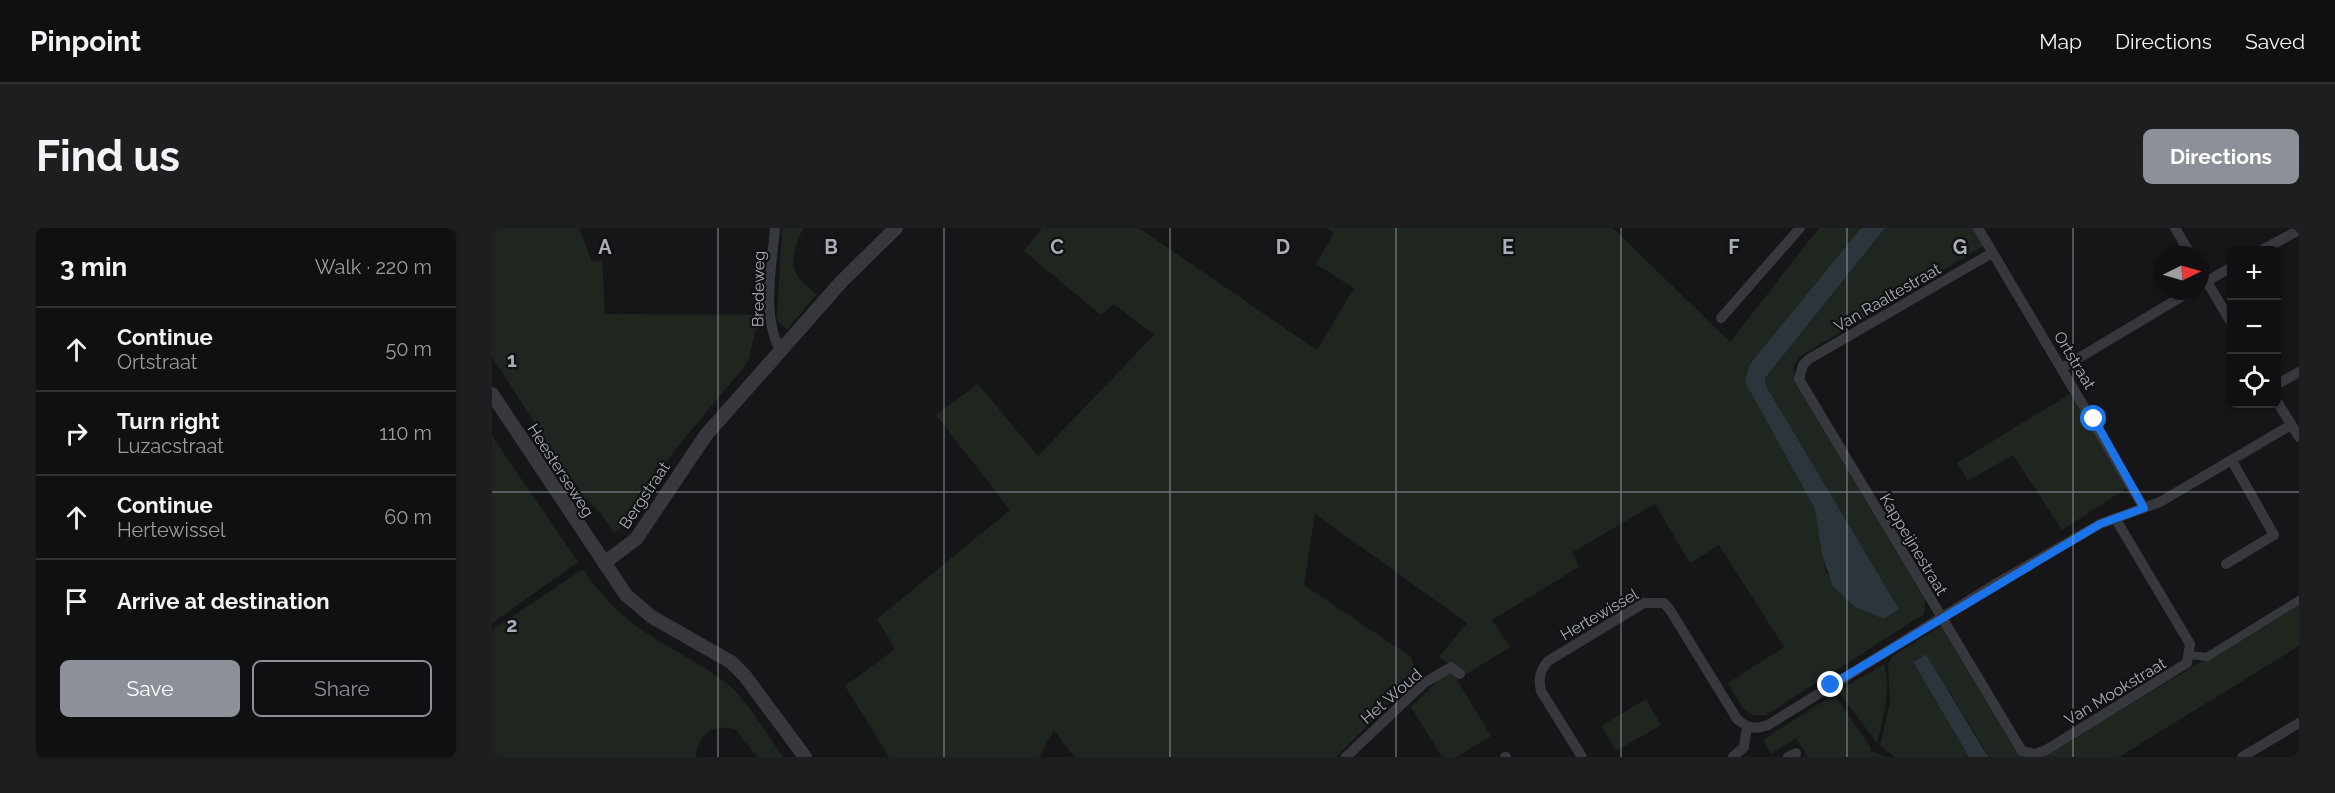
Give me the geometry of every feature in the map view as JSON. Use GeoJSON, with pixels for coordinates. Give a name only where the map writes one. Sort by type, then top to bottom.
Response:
{"type":"FeatureCollection","features":[{"type":"Feature","properties":{"kind":"street","name":"Bredeweg"},"geometry":{"type":"LineString","coordinates":[[775,228],[770,310],[773,338],[780,350]]}},
{"type":"Feature","properties":{"kind":"street","name":"Bergstraat"},"geometry":{"type":"LineString","coordinates":[[604,563],[636,539],[689,458],[842,281],[896,228]]}},
{"type":"Feature","properties":{"kind":"street"},"geometry":{"type":"LineString","coordinates":[[1721,318],[1800,228]]}},
{"type":"Feature","properties":{"kind":"street","name":"Ortstraat"},"geometry":{"type":"LineString","coordinates":[[1978,228],[2144,508]]}},
{"type":"Feature","properties":{"kind":"street"},"geometry":{"type":"LineString","coordinates":[[2175,228],[2186,246]]}},
{"type":"Feature","properties":{"kind":"street"},"geometry":{"type":"LineString","coordinates":[[2269,246],[2299,230]]}},
{"type":"Feature","properties":{"kind":"street","name":"Van Raaltestraat"},"geometry":{"type":"LineString","coordinates":[[1800,371],[1809,359],[1992,253]]}},
{"type":"Feature","properties":{"kind":"street"},"geometry":{"type":"LineString","coordinates":[[2209,280],[2227,270]]}},
{"type":"Feature","properties":{"kind":"street"},"geometry":{"type":"LineString","coordinates":[[2209,291],[2227,317]]}},
{"type":"Feature","properties":{"kind":"street"},"geometry":{"type":"LineString","coordinates":[[2062,368],[2176,300]]}},
{"type":"Feature","properties":{"kind":"street","name":"Kappeijnestraat"},"geometry":{"type":"LineString","coordinates":[[1800,371],[1801,387],[2022,751],[2035,754]]}},
{"type":"Feature","properties":{"kind":"street"},"geometry":{"type":"LineString","coordinates":[[2281,383],[2299,372]]}},
{"type":"Feature","properties":{"kind":"street","name":"Heesterseweg"},"geometry":{"type":"LineString","coordinates":[[492,394],[604,563]]}},
{"type":"Feature","properties":{"kind":"street"},"geometry":{"type":"LineString","coordinates":[[2281,407],[2299,437]]}},
{"type":"Feature","properties":{"kind":"street"},"geometry":{"type":"LineString","coordinates":[[1733,757],[1747,752],[1747,727],[1758,729],[1768,725],[2100,524],[2160,502],[2291,425]]}},
{"type":"Feature","properties":{"kind":"street"},"geometry":{"type":"LineString","coordinates":[[2226,564],[2274,535],[2232,461]]}},
{"type":"Feature","properties":{"kind":"street"},"geometry":{"type":"LineString","coordinates":[[2115,518],[2190,644],[2190,655],[2207,657],[2299,600]]}},
{"type":"Feature","properties":{"kind":"street"},"geometry":{"type":"LineString","coordinates":[[604,563],[626,595],[652,617],[730,663],[745,676],[805,757]]}},
{"type":"Feature","properties":{"kind":"street","name":"Hertewissel"},"geometry":{"type":"LineString","coordinates":[[1582,757],[1541,692],[1538,680],[1541,669],[1548,661],[1608,624],[1644,603],[1654,601],[1664,603],[1670,610],[1737,718],[1747,727]]}},
{"type":"Feature","properties":{"kind":"street","name":"Van Mookstraat"},"geometry":{"type":"LineString","coordinates":[[2035,754],[2182,668],[2190,655]]}},
{"type":"Feature","properties":{"kind":"street","name":"Het Woud"},"geometry":{"type":"LineString","coordinates":[[1346,757],[1424,683],[1451,667],[1460,674]]}},
{"type":"Feature","properties":{"kind":"street"},"geometry":{"type":"LineString","coordinates":[[2242,757],[2299,723]]}},
{"type":"Feature","properties":{"kind":"shaded area"},"geometry":{"type":"Polygon","coordinates":[[[492,228],[579,228],[592,262],[602,260],[605,314],[759,315],[748,362],[674,451],[618,531],[614,533],[599,511],[582,496],[492,357],[492,228]]]}},
{"type":"Feature","properties":{"kind":"shaded area"},"geometry":{"type":"Polygon","coordinates":[[[782,228],[803,228],[794,253],[795,272],[816,295],[787,330],[777,319],[782,228]]]}},
{"type":"Feature","properties":{"kind":"shaded area"},"geometry":{"type":"Polygon","coordinates":[[[1042,228],[1139,228],[1317,350],[1354,288],[1316,264],[1334,233],[1326,228],[1613,228],[1730,342],[1819,228],[1861,228],[1749,365],[1745,382],[1815,509],[1826,573],[1899,609],[1766,386],[1765,377],[1885,228],[1975,228],[1985,245],[1799,357],[1793,368],[1797,385],[1925,599],[1924,614],[1766,715],[1752,715],[1742,707],[1728,683],[1784,647],[1719,545],[1690,563],[1655,504],[1573,552],[1579,567],[1492,620],[1510,647],[1457,680],[1491,736],[1457,757],[1442,757],[1411,707],[1453,666],[1439,657],[1467,623],[1315,514],[1304,585],[1411,657],[1417,676],[1336,757],[1074,757],[1054,730],[1039,757],[889,757],[845,686],[895,649],[877,619],[1010,510],[936,415],[978,384],[1038,456],[1154,335],[1114,304],[1101,315],[1024,251],[1042,228]]]}},
{"type":"Feature","properties":{"kind":"shaded area"},"geometry":{"type":"Polygon","coordinates":[[[1861,228],[1885,228],[1765,378],[1766,386],[1899,609],[1884,619],[1855,607],[1833,586],[1822,555],[1815,509],[1745,382],[1749,365],[1861,228]]]}},
{"type":"Feature","properties":{"kind":"shaded area"},"geometry":{"type":"Polygon","coordinates":[[[2073,392],[2130,486],[2062,530],[2013,455],[1968,481],[1957,463],[2073,392]]]}},
{"type":"Feature","properties":{"kind":"shaded area"},"geometry":{"type":"Polygon","coordinates":[[[492,436],[578,562],[492,623],[492,436]]]}},
{"type":"Feature","properties":{"kind":"shaded area"},"geometry":{"type":"Polygon","coordinates":[[[583,569],[599,591],[632,622],[732,688],[748,706],[783,757],[757,757],[735,729],[719,728],[703,736],[696,757],[492,757],[492,630],[583,569]]]}},
{"type":"Feature","properties":{"kind":"shaded area"},"geometry":{"type":"Polygon","coordinates":[[[2299,604],[2299,646],[2119,757],[2041,757],[2299,604]]]}},
{"type":"Feature","properties":{"kind":"shaded area"},"geometry":{"type":"Polygon","coordinates":[[[1942,625],[2019,753],[2024,757],[1989,757],[1926,654],[1913,662],[1969,757],[1895,757],[1880,746],[1890,701],[1888,663],[1893,656],[1942,625]]]}},
{"type":"Feature","properties":{"kind":"shaded area"},"geometry":{"type":"Polygon","coordinates":[[[1926,654],[1989,757],[1969,757],[1913,662],[1926,654]]]}},
{"type":"Feature","properties":{"kind":"shaded area"},"geometry":{"type":"Polygon","coordinates":[[[1884,664],[1887,693],[1877,743],[1838,691],[1884,664]]]}},
{"type":"Feature","properties":{"kind":"shaded area"},"geometry":{"type":"Polygon","coordinates":[[[1834,694],[1871,748],[1870,753],[1875,752],[1884,757],[1808,757],[1796,738],[1771,754],[1763,740],[1834,694]]]}},
{"type":"Feature","properties":{"kind":"shaded area"},"geometry":{"type":"Polygon","coordinates":[[[1646,699],[1661,725],[1616,751],[1601,726],[1646,699]]]}},
{"type":"Feature","properties":{"kind":"route"},"geometry":{"type":"LineString","coordinates":[[1831,685],[2100,524],[2144,508],[2094,419]]}}]}
